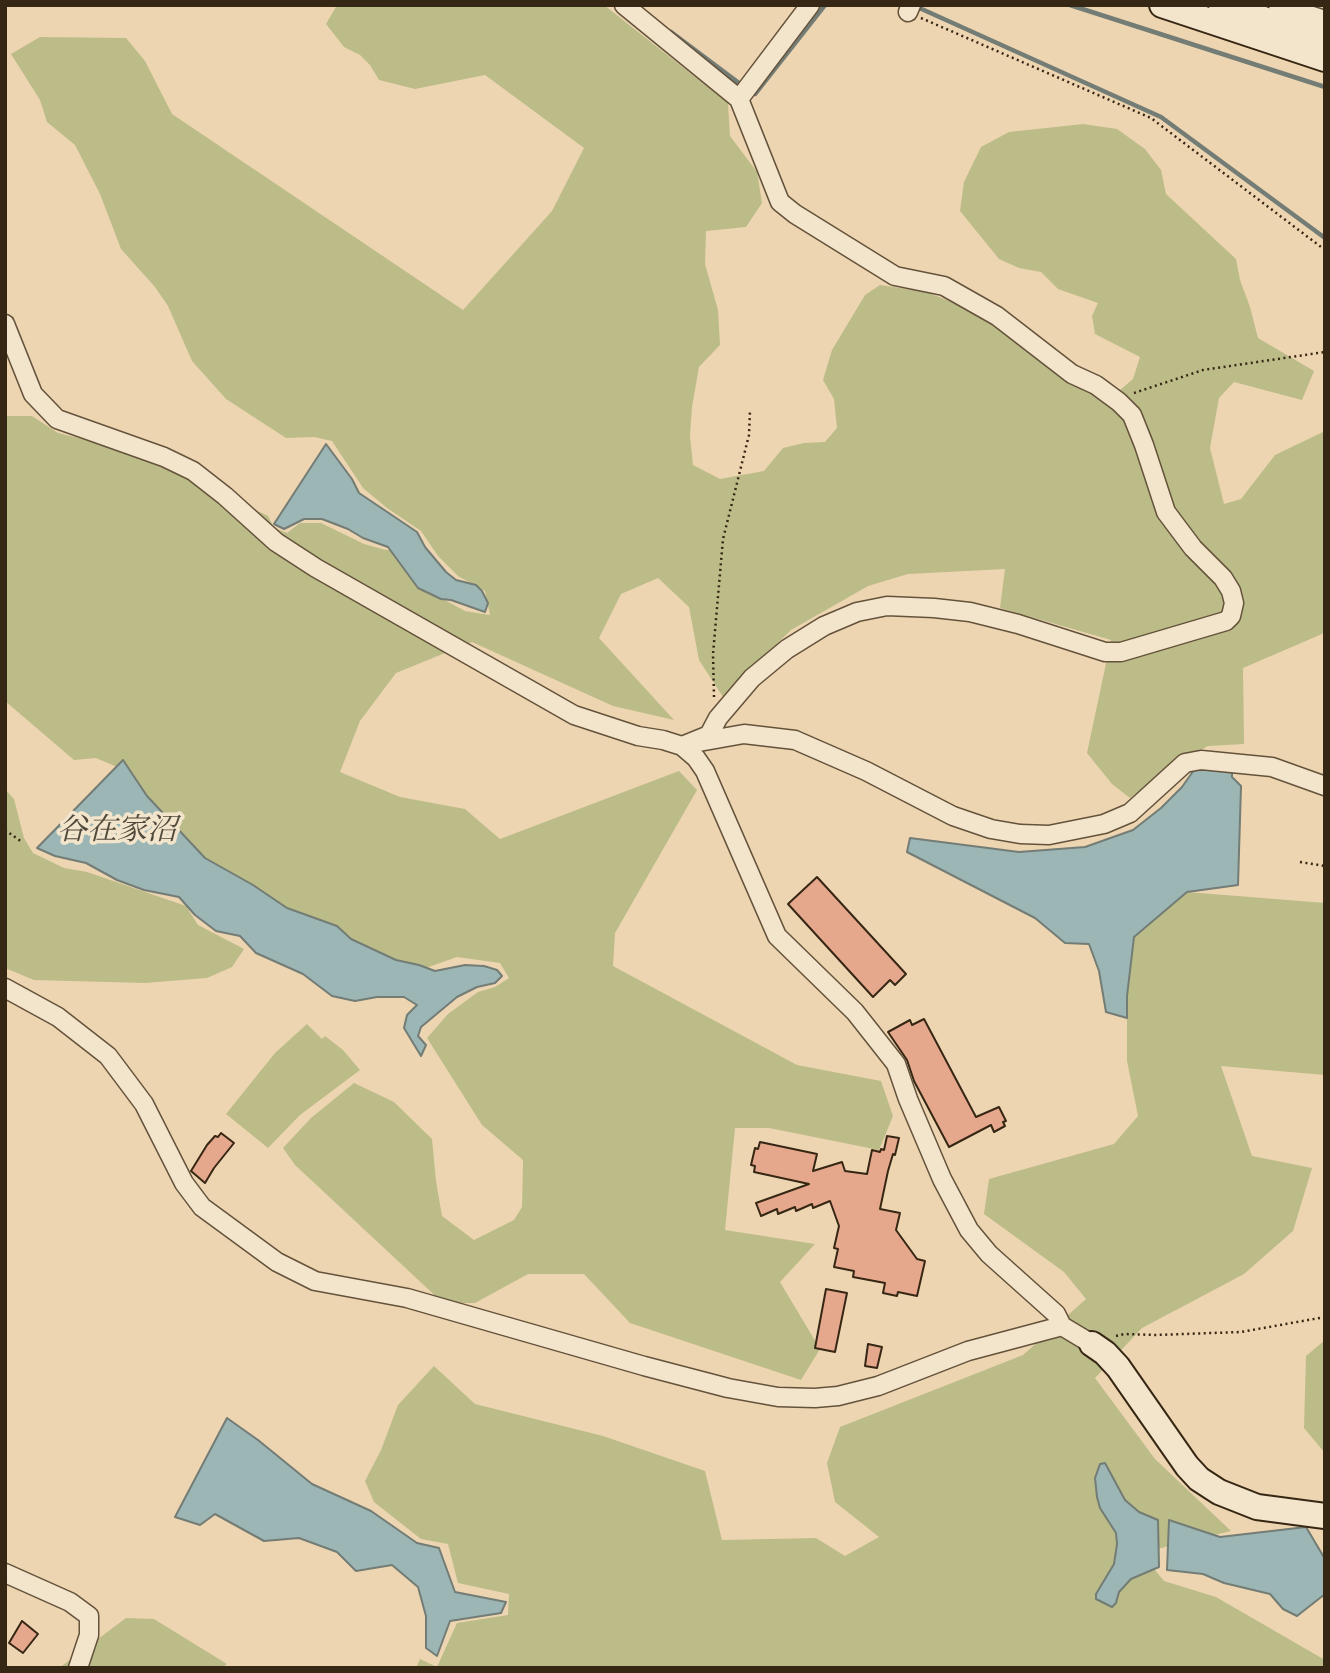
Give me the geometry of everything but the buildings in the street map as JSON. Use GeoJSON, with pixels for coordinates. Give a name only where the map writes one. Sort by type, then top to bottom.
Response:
{"type":"FeatureCollection","features":[{"type":"Feature","properties":{"kind":"street"},"geometry":{"type":"LineString","coordinates":[[624,5],[739,99],[779,202],[895,276],[944,286],[997,316],[1072,374],[1096,385],[1132,415],[1166,512],[1193,548],[1223,578],[1234,603],[1231,616],[1226,621],[1121,652],[1105,652],[1018,624],[970,612],[887,606],[857,611],[824,626],[787,649],[752,678],[718,718],[709,735],[682,746]]}},
{"type":"Feature","properties":{"kind":"street"},"geometry":{"type":"LineString","coordinates":[[739,99],[810,5]]}},
{"type":"Feature","properties":{"kind":"street"},"geometry":{"type":"LineString","coordinates":[[1163,5],[1325,59]]}},
{"type":"Feature","properties":{"kind":"street"},"geometry":{"type":"LineString","coordinates":[[1278,5],[1325,20]]}},
{"type":"Feature","properties":{"kind":"street"},"geometry":{"type":"LineString","coordinates":[[1231,7],[1325,39]]}},
{"type":"Feature","properties":{"kind":"street"},"geometry":{"type":"LineString","coordinates":[[5,324],[33,394],[57,419],[164,457],[193,471],[276,542],[316,568],[574,715],[638,736],[682,746],[696,758],[705,771],[777,936],[855,1012],[896,1064],[937,1167],[969,1230],[989,1254],[1056,1314],[1062,1326],[1105,1353],[1118,1367],[1187,1466],[1199,1479],[1219,1492],[1256,1507],[1325,1516]]}},
{"type":"Feature","properties":{"kind":"street"},"geometry":{"type":"LineString","coordinates":[[682,746],[744,734],[795,740],[855,766],[953,816],[991,829],[1020,834],[1049,835],[1104,824],[1130,813],[1185,764],[1201,760],[1272,767],[1325,786]]}},
{"type":"Feature","properties":{"kind":"street"},"geometry":{"type":"LineString","coordinates":[[5,988],[37,1003],[108,1056],[144,1104],[184,1183],[202,1207],[276,1262],[315,1281],[407,1298],[644,1366],[778,1398],[838,1396],[877,1386],[968,1352],[1062,1326]]}},
{"type":"Feature","properties":{"kind":"street"},"geometry":{"type":"LineString","coordinates":[[5,1573],[70,1602],[89,1616],[89,1635],[78,1668]]}},
{"type":"Feature","properties":{"kind":"path"},"geometry":{"type":"LineString","coordinates":[[910,9],[1151,118],[1325,250]]}},
{"type":"Feature","properties":{"kind":"path"},"geometry":{"type":"LineString","coordinates":[[1115,400],[1203,370],[1325,352]]}},
{"type":"Feature","properties":{"kind":"path"},"geometry":{"type":"LineString","coordinates":[[718,718],[714,701],[713,654],[723,539],[749,435],[750,410]]}},
{"type":"Feature","properties":{"kind":"path"},"geometry":{"type":"LineString","coordinates":[[5,830],[22,842]]}},
{"type":"Feature","properties":{"kind":"path"},"geometry":{"type":"LineString","coordinates":[[1300,862],[1325,866]]}},
{"type":"Feature","properties":{"kind":"path"},"geometry":{"type":"LineString","coordinates":[[1092,1344],[1124,1334],[1241,1332],[1325,1317]]}},
{"type":"Feature","properties":{"kind":"green space"},"geometry":{"type":"Polygon","coordinates":[[[337,5],[604,5],[728,103],[730,136],[757,172],[762,203],[746,227],[706,231],[705,264],[718,310],[720,345],[699,367],[690,436],[693,465],[720,479],[764,471],[783,448],[825,442],[837,428],[834,399],[823,380],[832,350],[865,295],[880,285],[926,292],[978,312],[1056,370],[1106,402],[1133,379],[1140,357],[1095,334],[1092,316],[1098,303],[1058,289],[1041,272],[1019,268],[999,259],[960,211],[964,182],[981,147],[1009,132],[1083,124],[1117,129],[1145,149],[1161,170],[1166,194],[1236,259],[1258,338],[1314,371],[1302,400],[1234,382],[1219,398],[1210,448],[1224,504],[1241,499],[1275,455],[1325,431],[1325,629],[1322,634],[1243,668],[1244,744],[1208,746],[1177,763],[1130,798],[1112,784],[1087,753],[1111,640],[1000,608],[1005,569],[908,574],[868,586],[791,630],[723,697],[699,660],[689,607],[658,578],[621,594],[599,638],[674,720],[613,706],[472,642],[396,673],[360,721],[340,772],[400,797],[465,809],[500,839],[679,771],[697,790],[615,933],[613,966],[797,1065],[881,1081],[893,1116],[879,1150],[769,1128],[735,1128],[725,1230],[815,1244],[780,1282],[820,1349],[801,1380],[630,1323],[584,1274],[528,1274],[475,1303],[443,1303],[295,1165],[283,1148],[311,1118],[354,1083],[394,1102],[432,1139],[442,1216],[474,1240],[514,1220],[522,1207],[523,1160],[482,1125],[427,1038],[448,1014],[478,992],[495,987],[509,978],[500,963],[457,957],[423,969],[390,962],[196,865],[124,770],[96,758],[74,760],[5,701],[5,416],[32,416],[58,433],[169,468],[268,516],[274,528],[287,533],[300,523],[321,523],[364,544],[386,550],[404,548],[441,598],[465,611],[490,615],[485,591],[458,576],[438,556],[421,531],[363,488],[332,441],[314,437],[286,438],[226,399],[192,361],[168,306],[121,249],[100,194],[75,145],[47,122],[40,100],[11,54],[40,37],[126,38],[145,61],[172,114],[463,310],[552,211],[584,148],[485,75],[415,89],[379,80],[370,65],[360,55],[344,47],[326,24],[337,5]]]}},
{"type":"Feature","properties":{"kind":"green space"},"geometry":{"type":"Polygon","coordinates":[[[5,789],[14,799],[24,838],[33,853],[64,868],[87,872],[186,906],[198,925],[244,949],[232,967],[207,978],[145,983],[34,980],[5,968],[5,789]]]}},
{"type":"Feature","properties":{"kind":"green space"},"geometry":{"type":"Polygon","coordinates":[[[1187,892],[1325,903],[1325,1075],[1221,1066],[1252,1156],[1312,1168],[1293,1231],[1244,1274],[1142,1328],[1095,1378],[1155,1459],[1231,1531],[1141,1553],[1164,1581],[1216,1597],[1325,1660],[1325,1668],[416,1668],[420,1659],[437,1667],[457,1623],[508,1615],[509,1594],[458,1583],[448,1544],[421,1539],[374,1502],[365,1481],[381,1450],[398,1405],[434,1366],[475,1404],[603,1436],[705,1471],[722,1540],[816,1538],[845,1556],[879,1537],[835,1502],[827,1463],[840,1427],[1023,1355],[1086,1299],[1064,1272],[984,1214],[989,1179],[1114,1144],[1138,1116],[1127,1061],[1127,996],[1134,937],[1187,892]]]}},
{"type":"Feature","properties":{"kind":"green space"},"geometry":{"type":"Polygon","coordinates":[[[307,1024],[322,1039],[325,1036],[343,1050],[360,1070],[300,1115],[268,1148],[226,1114],[275,1053],[307,1024]]]}},
{"type":"Feature","properties":{"kind":"green space"},"geometry":{"type":"Polygon","coordinates":[[[1325,1340],[1325,1453],[1304,1428],[1306,1356],[1325,1340]]]}},
{"type":"Feature","properties":{"kind":"green space"},"geometry":{"type":"Polygon","coordinates":[[[126,1618],[154,1619],[227,1664],[222,1668],[59,1668],[126,1618]]]}},
{"type":"Feature","properties":{"kind":"water"},"geometry":{"type":"Polygon","coordinates":[[[326,444],[359,493],[417,532],[425,547],[456,580],[476,585],[482,591],[488,603],[485,612],[441,599],[418,588],[388,547],[348,529],[322,519],[304,519],[284,529],[274,524],[326,444]]]}},
{"type":"Feature","properties":{"kind":"water","name":"谷在家沼"},"geometry":{"type":"Polygon","coordinates":[[[123,760],[147,796],[205,858],[287,908],[337,926],[351,939],[396,960],[435,971],[465,965],[484,966],[497,970],[502,976],[495,983],[477,987],[457,997],[421,1027],[418,1036],[426,1045],[421,1056],[404,1028],[407,1015],[417,1005],[404,997],[377,997],[355,1001],[332,996],[303,974],[256,953],[240,936],[216,931],[195,915],[179,897],[144,890],[117,880],[86,863],[55,856],[37,848],[123,760]]]}},
{"type":"Feature","properties":{"kind":"water"},"geometry":{"type":"Polygon","coordinates":[[[1194,770],[1232,770],[1232,777],[1241,786],[1238,885],[1187,892],[1134,937],[1127,1018],[1106,1012],[1099,971],[1089,944],[1065,943],[1035,918],[907,852],[910,838],[1019,852],[1085,847],[1133,830],[1161,808],[1194,770]]]}},
{"type":"Feature","properties":{"kind":"water"},"geometry":{"type":"Polygon","coordinates":[[[227,1418],[312,1484],[371,1511],[417,1543],[439,1548],[455,1592],[506,1602],[501,1613],[450,1621],[437,1656],[426,1648],[426,1616],[418,1587],[392,1565],[356,1571],[337,1552],[299,1538],[264,1541],[215,1514],[200,1525],[175,1517],[227,1418]]]}},
{"type":"Feature","properties":{"kind":"water"},"geometry":{"type":"Polygon","coordinates":[[[1105,1463],[1125,1500],[1139,1512],[1158,1520],[1159,1567],[1131,1579],[1119,1592],[1112,1607],[1096,1599],[1096,1594],[1114,1564],[1117,1544],[1116,1533],[1100,1508],[1097,1497],[1095,1478],[1100,1464],[1105,1463]]]}},
{"type":"Feature","properties":{"kind":"water"},"geometry":{"type":"Polygon","coordinates":[[[1169,1520],[1220,1537],[1306,1527],[1325,1559],[1325,1594],[1297,1616],[1283,1609],[1270,1594],[1224,1583],[1203,1574],[1167,1570],[1169,1520]]]}},
{"type":"Feature","properties":{"kind":"waterway"},"geometry":{"type":"LineString","coordinates":[[750,91],[755,94],[825,5]]}},
{"type":"Feature","properties":{"kind":"waterway"},"geometry":{"type":"LineString","coordinates":[[1070,5],[1325,87]]}},
{"type":"Feature","properties":{"kind":"waterway"},"geometry":{"type":"LineString","coordinates":[[915,6],[1161,117],[1325,238]]}},
{"type":"Feature","properties":{"kind":"waterway"},"geometry":{"type":"LineString","coordinates":[[671,32],[743,86]]}}]}
